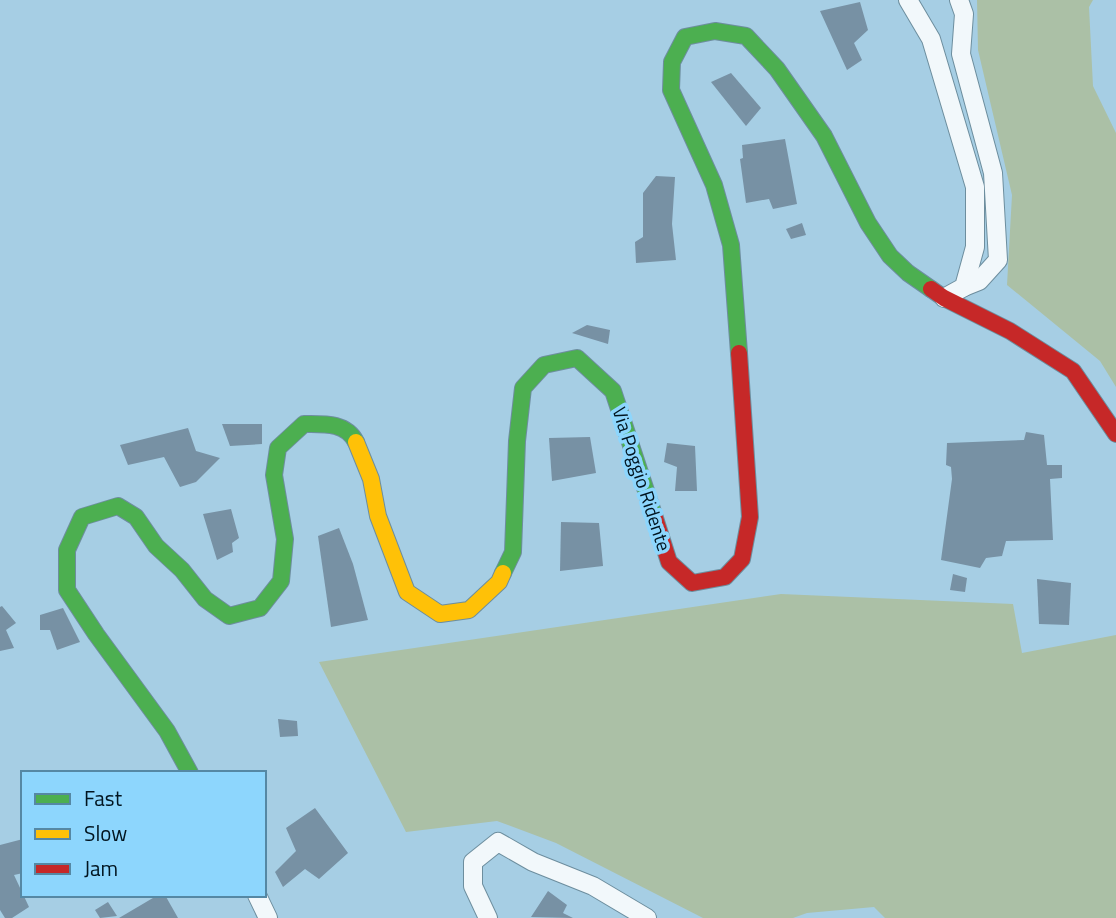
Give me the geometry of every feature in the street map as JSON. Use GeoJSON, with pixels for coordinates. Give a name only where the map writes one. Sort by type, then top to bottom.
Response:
{"type":"FeatureCollection","features":[{"type":"Feature","properties":{"kind":"street"},"geometry":{"type":"LineString","coordinates":[[908,0],[931,39],[975,187],[975,247],[964,287]]}},
{"type":"Feature","properties":{"kind":"street"},"geometry":{"type":"LineString","coordinates":[[944,298],[979,281],[998,260],[993,173],[961,54],[964,14],[959,0]]}},
{"type":"Feature","properties":{"kind":"street","name":"Via Poggio Ridente"},"geometry":{"type":"LineString","coordinates":[[189,771],[167,731],[67,590],[67,550],[82,517],[118,506],[136,517],[156,545],[182,570],[205,598],[229,616],[260,608],[281,581],[285,539],[274,475],[278,448],[304,424],[333,424],[354,437],[371,479],[378,516],[407,592],[440,614],[469,610],[499,582],[513,552],[517,441],[523,388],[544,365],[577,358],[613,391],[668,562],[692,583],[725,577],[742,559],[750,517],[731,245],[713,185],[671,90],[672,62],[685,37],[715,31],[746,36],[777,69],[824,136],[868,223],[890,256],[908,274],[944,298],[1010,331],[1073,371],[1116,433]]}},
{"type":"Feature","properties":{"kind":"street"},"geometry":{"type":"LineString","coordinates":[[488,918],[473,886],[473,862],[498,842],[533,862],[593,886],[647,918]]}},
{"type":"Feature","properties":{"kind":"street"},"geometry":{"type":"LineString","coordinates":[[258,897],[268,918]]}},
{"type":"Feature","properties":{"kind":"green space"},"geometry":{"type":"Polygon","coordinates":[[[977,0],[1093,0],[1089,7],[1093,86],[1116,133],[1116,387],[1100,361],[1007,285],[1012,195],[978,50],[977,0]]]}},
{"type":"Feature","properties":{"kind":"green space"},"geometry":{"type":"Polygon","coordinates":[[[781,594],[1013,604],[1022,653],[1116,635],[1116,918],[885,918],[874,907],[807,913],[793,918],[703,918],[556,843],[497,821],[406,832],[319,662],[781,594]]]}},
{"type":"Feature","properties":{"kind":"building"},"geometry":{"type":"Polygon","coordinates":[[[860,2],[868,30],[854,43],[862,60],[847,70],[820,11],[860,2]]]}},
{"type":"Feature","properties":{"kind":"building"},"geometry":{"type":"Polygon","coordinates":[[[731,73],[761,108],[746,126],[711,82],[731,73]]]}},
{"type":"Feature","properties":{"kind":"building"},"geometry":{"type":"Polygon","coordinates":[[[785,139],[797,204],[773,209],[769,199],[746,203],[740,159],[743,158],[742,145],[785,139]]]}},
{"type":"Feature","properties":{"kind":"building"},"geometry":{"type":"Polygon","coordinates":[[[656,176],[675,177],[672,224],[676,260],[636,263],[635,242],[643,237],[643,193],[656,176]]]}},
{"type":"Feature","properties":{"kind":"building"},"geometry":{"type":"Polygon","coordinates":[[[802,223],[806,235],[791,239],[786,229],[802,223]]]}},
{"type":"Feature","properties":{"kind":"building"},"geometry":{"type":"Polygon","coordinates":[[[587,325],[610,330],[608,344],[572,333],[587,325]]]}},
{"type":"Feature","properties":{"kind":"building"},"geometry":{"type":"Polygon","coordinates":[[[222,424],[262,424],[262,444],[230,446],[222,424]]]}},
{"type":"Feature","properties":{"kind":"building"},"geometry":{"type":"Polygon","coordinates":[[[188,428],[196,451],[220,458],[196,482],[180,487],[164,457],[128,465],[120,445],[188,428]]]}},
{"type":"Feature","properties":{"kind":"building"},"geometry":{"type":"Polygon","coordinates":[[[1026,432],[1044,435],[1047,465],[1062,465],[1062,478],[1050,479],[1053,540],[1006,541],[1002,556],[986,558],[980,568],[941,560],[952,479],[951,467],[946,465],[947,443],[1024,440],[1026,432]]]}},
{"type":"Feature","properties":{"kind":"building"},"geometry":{"type":"Polygon","coordinates":[[[590,437],[596,473],[552,481],[549,438],[590,437]]]}},
{"type":"Feature","properties":{"kind":"building"},"geometry":{"type":"Polygon","coordinates":[[[667,443],[695,446],[697,491],[675,491],[677,467],[664,462],[667,443]]]}},
{"type":"Feature","properties":{"kind":"building"},"geometry":{"type":"Polygon","coordinates":[[[231,509],[239,538],[232,543],[233,552],[217,560],[203,514],[231,509]]]}},
{"type":"Feature","properties":{"kind":"building"},"geometry":{"type":"Polygon","coordinates":[[[561,522],[599,523],[603,566],[560,571],[561,522]]]}},
{"type":"Feature","properties":{"kind":"building"},"geometry":{"type":"Polygon","coordinates":[[[339,528],[353,564],[368,620],[331,627],[318,536],[339,528]]]}},
{"type":"Feature","properties":{"kind":"building"},"geometry":{"type":"Polygon","coordinates":[[[953,574],[967,578],[965,592],[950,590],[953,574]]]}},
{"type":"Feature","properties":{"kind":"building"},"geometry":{"type":"Polygon","coordinates":[[[1037,579],[1071,583],[1069,625],[1039,624],[1037,579]]]}},
{"type":"Feature","properties":{"kind":"building"},"geometry":{"type":"Polygon","coordinates":[[[2,606],[16,623],[6,630],[14,648],[0,651],[0,607],[2,606]]]}},
{"type":"Feature","properties":{"kind":"building"},"geometry":{"type":"Polygon","coordinates":[[[63,608],[80,642],[57,650],[50,630],[40,630],[40,615],[63,608]]]}},
{"type":"Feature","properties":{"kind":"building"},"geometry":{"type":"Polygon","coordinates":[[[278,719],[297,721],[298,736],[280,737],[278,719]]]}},
{"type":"Feature","properties":{"kind":"building"},"geometry":{"type":"Polygon","coordinates":[[[315,808],[348,853],[319,879],[305,869],[283,887],[275,872],[296,851],[286,828],[315,808]]]}},
{"type":"Feature","properties":{"kind":"building"},"geometry":{"type":"Polygon","coordinates":[[[21,840],[21,873],[14,875],[21,890],[21,897],[24,897],[29,907],[12,918],[5,918],[0,910],[0,845],[21,840]]]}},
{"type":"Feature","properties":{"kind":"building"},"geometry":{"type":"Polygon","coordinates":[[[548,891],[567,905],[563,913],[573,918],[531,917],[548,891]]]}},
{"type":"Feature","properties":{"kind":"building"},"geometry":{"type":"Polygon","coordinates":[[[155,897],[166,897],[178,918],[119,918],[155,897]]]}},
{"type":"Feature","properties":{"kind":"building"},"geometry":{"type":"Polygon","coordinates":[[[108,902],[117,916],[100,918],[95,910],[108,902]]]}},
{"type":"Feature","properties":{"kind":"traffic: fast"},"geometry":{"type":"LineString","coordinates":[[739,353],[731,245],[714,185],[671,90],[672,62],[685,37],[715,31],[746,36],[777,69],[824,136],[868,223],[890,256],[931,289]]}},
{"type":"Feature","properties":{"kind":"traffic: fast"},"geometry":{"type":"LineString","coordinates":[[503,573],[513,552],[517,441],[523,388],[544,365],[577,358],[613,391],[654,515]]}},
{"type":"Feature","properties":{"kind":"traffic: fast"},"geometry":{"type":"LineString","coordinates":[[189,771],[167,731],[67,590],[67,550],[82,517],[118,506],[136,517],[156,546],[182,570],[205,599],[229,616],[260,608],[281,581],[285,539],[274,475],[278,448],[304,424],[326,424],[340,428],[352,435],[356,442]]}},
{"type":"Feature","properties":{"kind":"traffic: slow"},"geometry":{"type":"LineString","coordinates":[[356,442],[371,479],[378,516],[407,592],[440,614],[469,610],[499,582],[503,573]]}},
{"type":"Feature","properties":{"kind":"traffic: jam"},"geometry":{"type":"LineString","coordinates":[[931,289],[1010,331],[1073,371],[1116,434]]}},
{"type":"Feature","properties":{"kind":"traffic: jam"},"geometry":{"type":"LineString","coordinates":[[654,515],[669,562],[692,583],[725,577],[742,559],[750,517],[739,353]]}}]}
